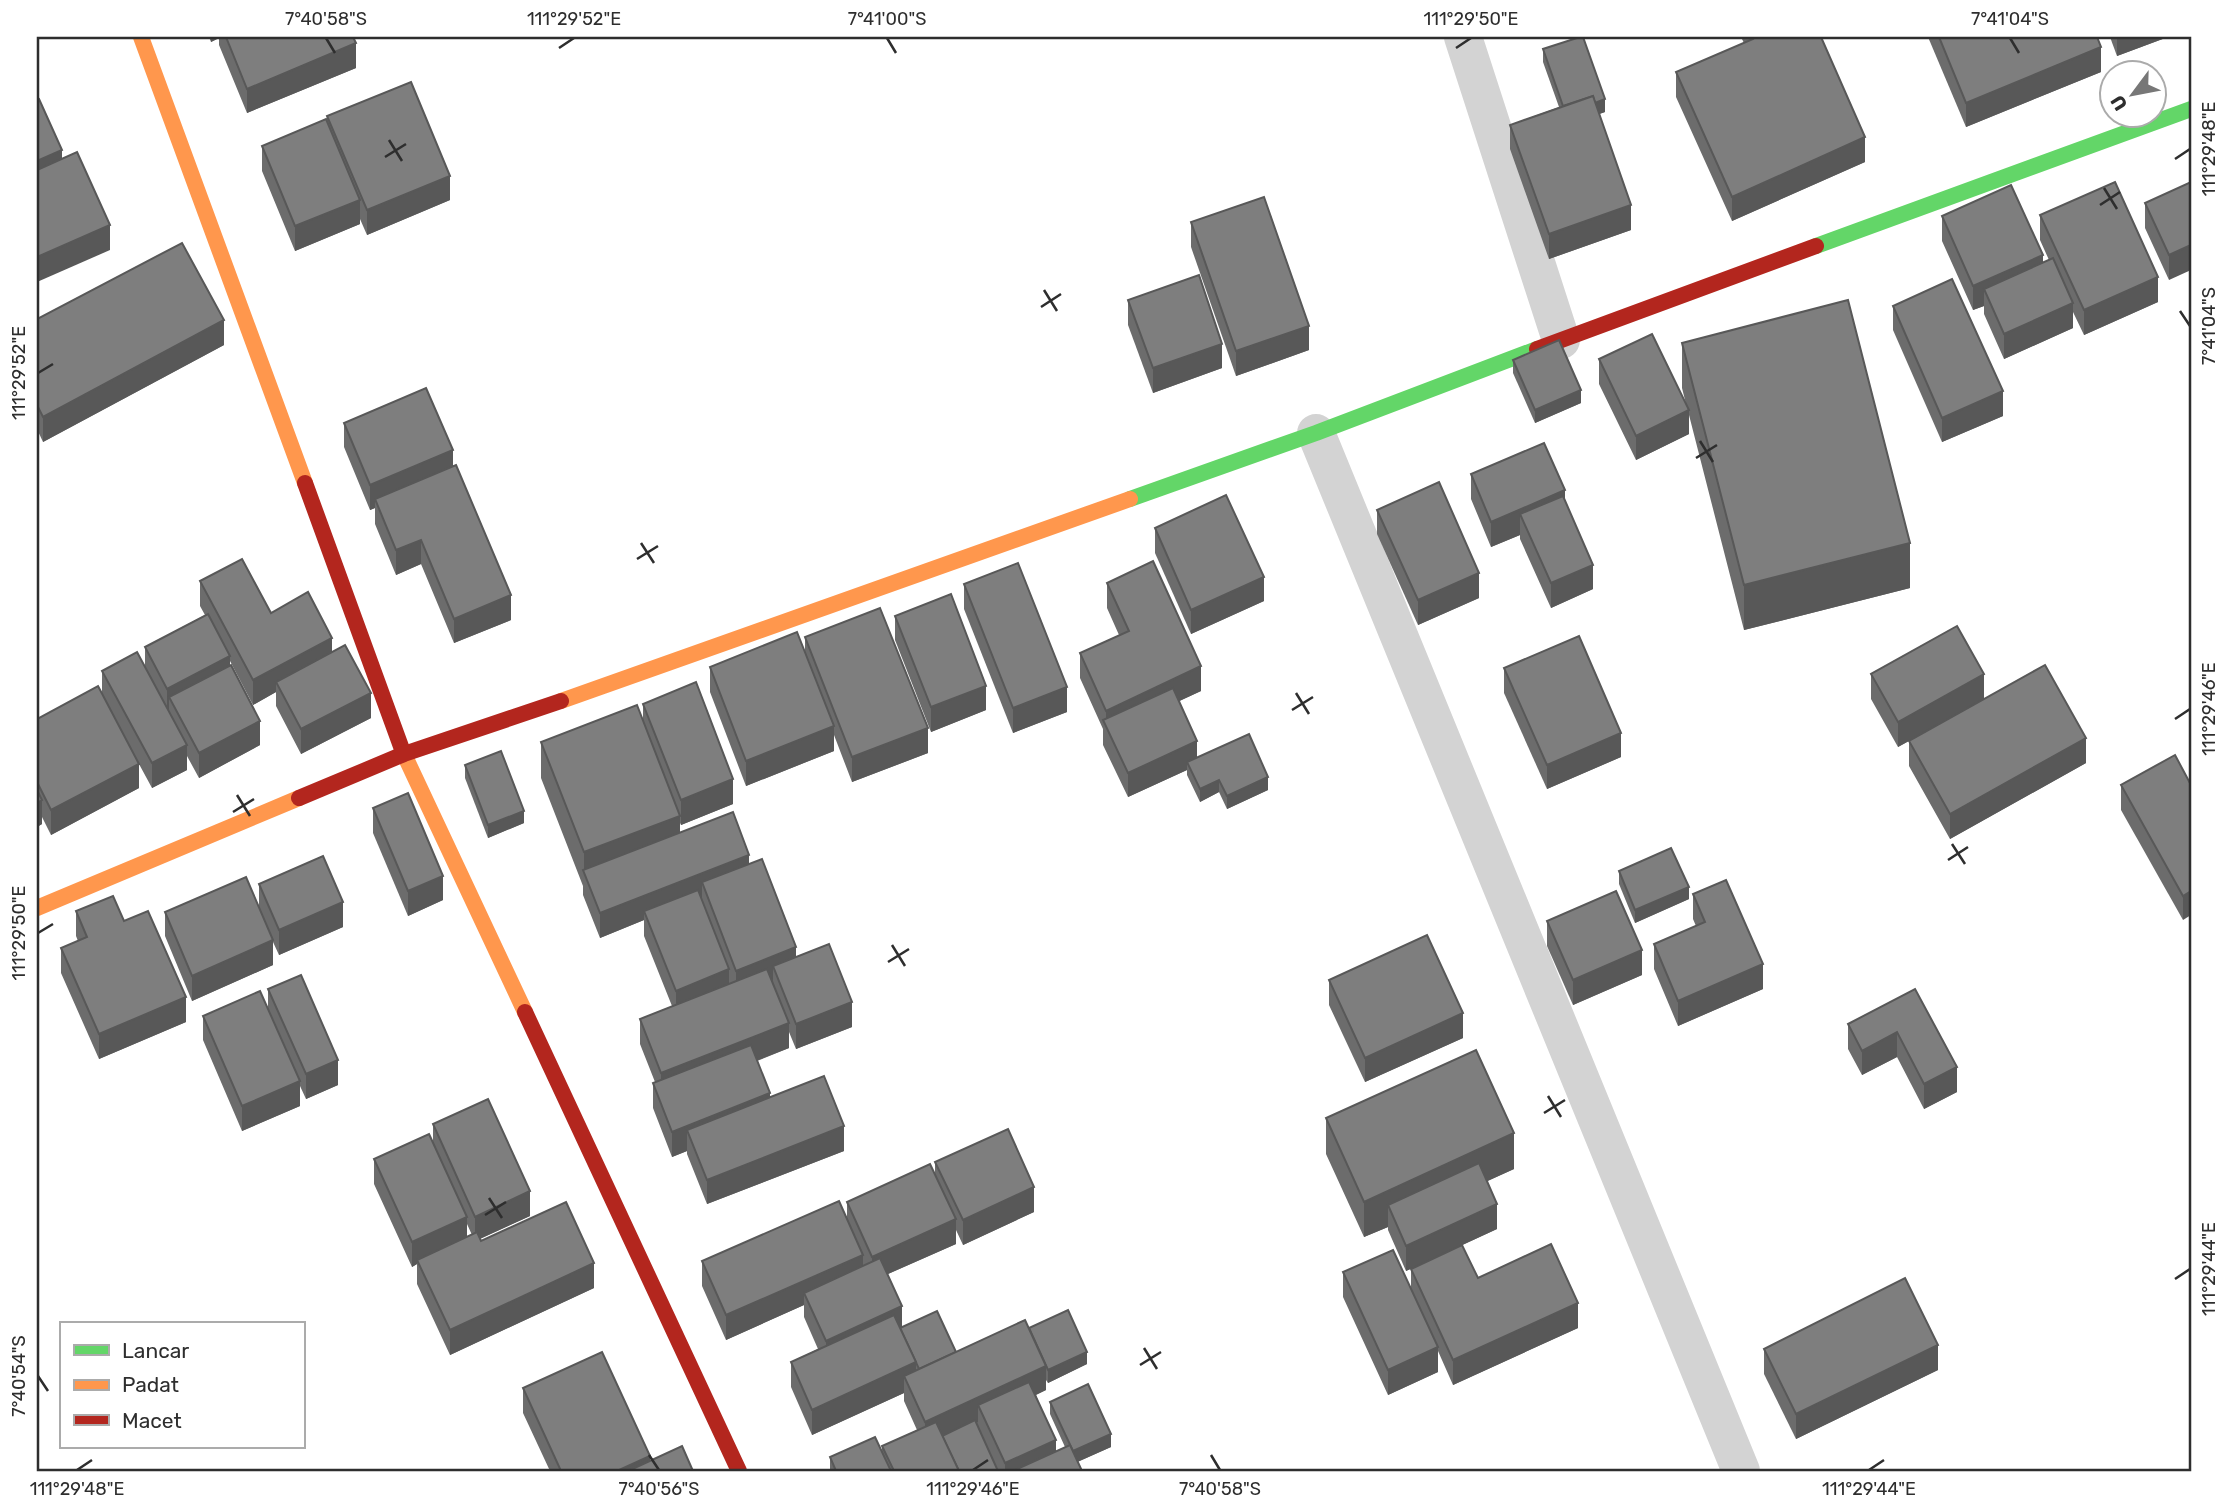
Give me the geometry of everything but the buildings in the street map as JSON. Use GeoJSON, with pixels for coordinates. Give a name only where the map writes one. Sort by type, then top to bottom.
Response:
{"type":"FeatureCollection","features":[{"type":"Feature","properties":{"kind":"street"},"geometry":{"type":"LineString","coordinates":[[141,37],[404,754],[739,1471]]}},
{"type":"Feature","properties":{"kind":"street"},"geometry":{"type":"LineString","coordinates":[[1463,37],[1561,340]]}},
{"type":"Feature","properties":{"kind":"street"},"geometry":{"type":"LineString","coordinates":[[37,908],[404,754],[699,653],[1316,433],[2191,108]]}},
{"type":"Feature","properties":{"kind":"street"},"geometry":{"type":"LineString","coordinates":[[1316,433],[1741,1471]]}},
{"type":"Feature","properties":{"kind":"traffic: fast"},"geometry":{"type":"LineString","coordinates":[[1816,246],[2191,109]]}},
{"type":"Feature","properties":{"kind":"traffic: fast"},"geometry":{"type":"LineString","coordinates":[[1130,499],[1316,433],[1537,349]]}},
{"type":"Feature","properties":{"kind":"traffic: slow"},"geometry":{"type":"LineString","coordinates":[[141,37],[305,483]]}},
{"type":"Feature","properties":{"kind":"traffic: slow"},"geometry":{"type":"LineString","coordinates":[[561,701],[1130,499]]}},
{"type":"Feature","properties":{"kind":"traffic: slow"},"geometry":{"type":"LineString","coordinates":[[403,752],[525,1012]]}},
{"type":"Feature","properties":{"kind":"traffic: slow"},"geometry":{"type":"LineString","coordinates":[[37,908],[299,798]]}},
{"type":"Feature","properties":{"kind":"traffic: jam"},"geometry":{"type":"LineString","coordinates":[[1537,349],[1816,246]]}},
{"type":"Feature","properties":{"kind":"traffic: jam"},"geometry":{"type":"LineString","coordinates":[[305,483],[403,752]]}},
{"type":"Feature","properties":{"kind":"traffic: jam"},"geometry":{"type":"LineString","coordinates":[[299,798],[404,754],[561,701]]}},
{"type":"Feature","properties":{"kind":"traffic: jam"},"geometry":{"type":"LineString","coordinates":[[525,1012],[739,1471]]}}]}
